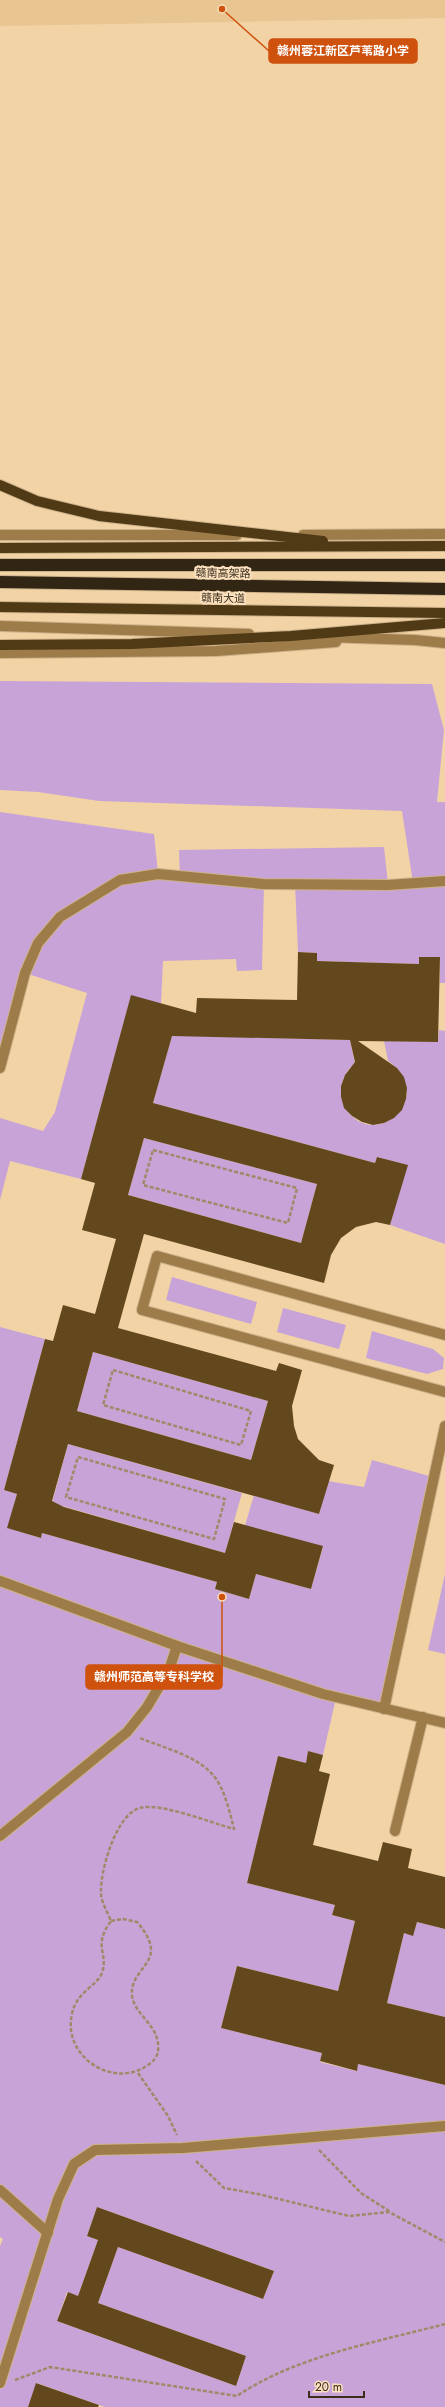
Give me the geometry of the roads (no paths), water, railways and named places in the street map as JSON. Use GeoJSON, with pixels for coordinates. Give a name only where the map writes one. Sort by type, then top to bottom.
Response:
{"type":"FeatureCollection","features":[{"type":"Feature","properties":{"kind":"highway","name":"赣南高架路"},"geometry":{"type":"LineString","coordinates":[[0,565],[445,566]]}},
{"type":"Feature","properties":{"kind":"highway","name":"赣南高架路"},"geometry":{"type":"LineString","coordinates":[[0,582],[445,589]]}},
{"type":"Feature","properties":{"kind":"main road"},"geometry":{"type":"LineString","coordinates":[[0,484],[38,501],[99,516],[362,546]]}},
{"type":"Feature","properties":{"kind":"main road"},"geometry":{"type":"LineString","coordinates":[[0,548],[445,546]]}},
{"type":"Feature","properties":{"kind":"main road","name":"赣南大道"},"geometry":{"type":"LineString","coordinates":[[0,607],[445,613]]}},
{"type":"Feature","properties":{"kind":"main road"},"geometry":{"type":"LineString","coordinates":[[0,645],[132,644],[291,636],[445,624]]}},
{"type":"Feature","properties":{"kind":"street"},"geometry":{"type":"LineString","coordinates":[[0,535],[445,534]]}},
{"type":"Feature","properties":{"kind":"street"},"geometry":{"type":"LineString","coordinates":[[0,626],[377,638],[445,643]]}},
{"type":"Feature","properties":{"kind":"street"},"geometry":{"type":"LineString","coordinates":[[0,652],[216,651],[377,638]]}},
{"type":"Feature","properties":{"kind":"street"},"geometry":{"type":"LineString","coordinates":[[0,1068],[25,973],[38,943],[60,917],[120,880],[158,874],[263,884],[388,884],[445,882]]}},
{"type":"Feature","properties":{"kind":"street"},"geometry":{"type":"LineString","coordinates":[[445,1335],[157,1256],[142,1310],[445,1392]]}},
{"type":"Feature","properties":{"kind":"street"},"geometry":{"type":"LineString","coordinates":[[384,1709],[445,1426]]}},
{"type":"Feature","properties":{"kind":"street"},"geometry":{"type":"LineString","coordinates":[[0,1581],[177,1646],[323,1694],[445,1723]]}},
{"type":"Feature","properties":{"kind":"street"},"geometry":{"type":"LineString","coordinates":[[0,1836],[127,1732],[147,1707],[168,1670],[177,1646]]}},
{"type":"Feature","properties":{"kind":"street"},"geometry":{"type":"LineString","coordinates":[[395,1831],[423,1717]]}},
{"type":"Feature","properties":{"kind":"street"},"geometry":{"type":"LineString","coordinates":[[1,2381],[58,2199],[74,2164],[94,2150],[183,2148],[307,2139],[445,2126]]}},
{"type":"Feature","properties":{"kind":"street"},"geometry":{"type":"LineString","coordinates":[[0,2190],[48,2233]]}},
{"type":"Feature","properties":{"kind":"place","name":"赣州蓉江新区芦苇路小学"},"geometry":{"type":"Point","coordinates":[222,9]}},
{"type":"Feature","properties":{"kind":"place","name":"赣州师范高等专科学校"},"geometry":{"type":"Point","coordinates":[222,1597]}}]}
